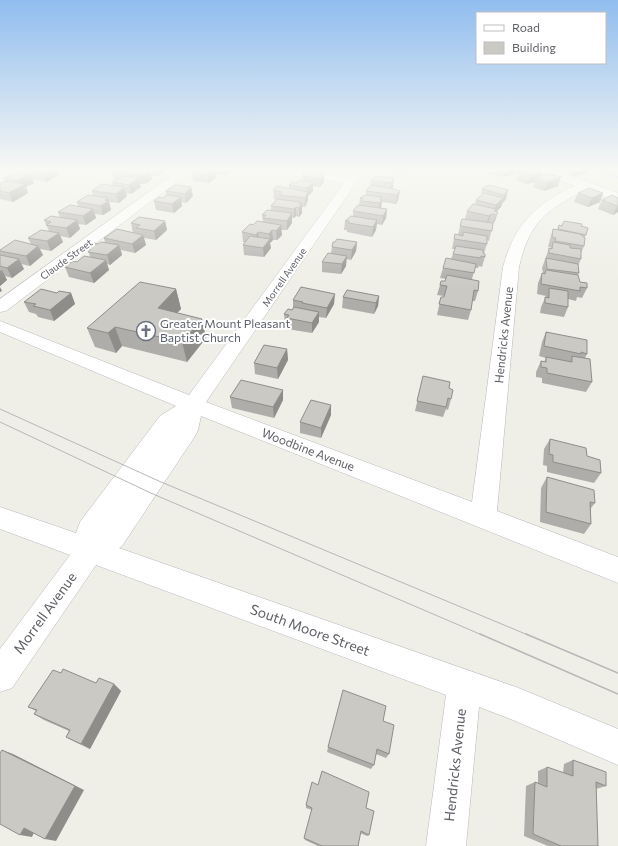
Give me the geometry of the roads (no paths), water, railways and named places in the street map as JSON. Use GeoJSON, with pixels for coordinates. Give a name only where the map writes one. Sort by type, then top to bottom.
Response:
{"type":"FeatureCollection","features":[{"type":"Feature","properties":{"kind":"street","name":"Claude Street"},"geometry":{"type":"LineString","coordinates":[[0,307],[136,207]]}},
{"type":"Feature","properties":{"kind":"street","name":"Morrell Avenue"},"geometry":{"type":"LineString","coordinates":[[0,676],[90,551],[113,538],[186,430],[193,405],[333,207]]}},
{"type":"Feature","properties":{"kind":"street","name":"Hendricks Avenue"},"geometry":{"type":"LineString","coordinates":[[483,518],[511,267],[515,250],[521,236],[532,220],[544,207]]}},
{"type":"Feature","properties":{"kind":"street","name":"Woodbine Avenue"},"geometry":{"type":"LineString","coordinates":[[0,326],[193,405],[618,570]]}},
{"type":"Feature","properties":{"kind":"street","name":"South Moore Street"},"geometry":{"type":"LineString","coordinates":[[0,518],[516,704],[618,747]]}},
{"type":"Feature","properties":{"kind":"street","name":"Hendricks Avenue"},"geometry":{"type":"LineString","coordinates":[[446,846],[464,685]]}},
{"type":"Feature","properties":{"kind":"tram line"},"geometry":{"type":"LineString","coordinates":[[0,409],[161,482],[528,635]]}},
{"type":"Feature","properties":{"kind":"tram line"},"geometry":{"type":"LineString","coordinates":[[0,422],[153,494],[482,635]]}},
{"type":"Feature","properties":{"kind":"tram line"},"geometry":{"type":"LineString","coordinates":[[480,634],[618,694]]}},
{"type":"Feature","properties":{"kind":"tram line"},"geometry":{"type":"LineString","coordinates":[[526,634],[618,673]]}},
{"type":"Feature","properties":{"kind":"place","name":"Greater Mount Pleasant Baptist Church"},"geometry":{"type":"Point","coordinates":[146,331]}}]}
